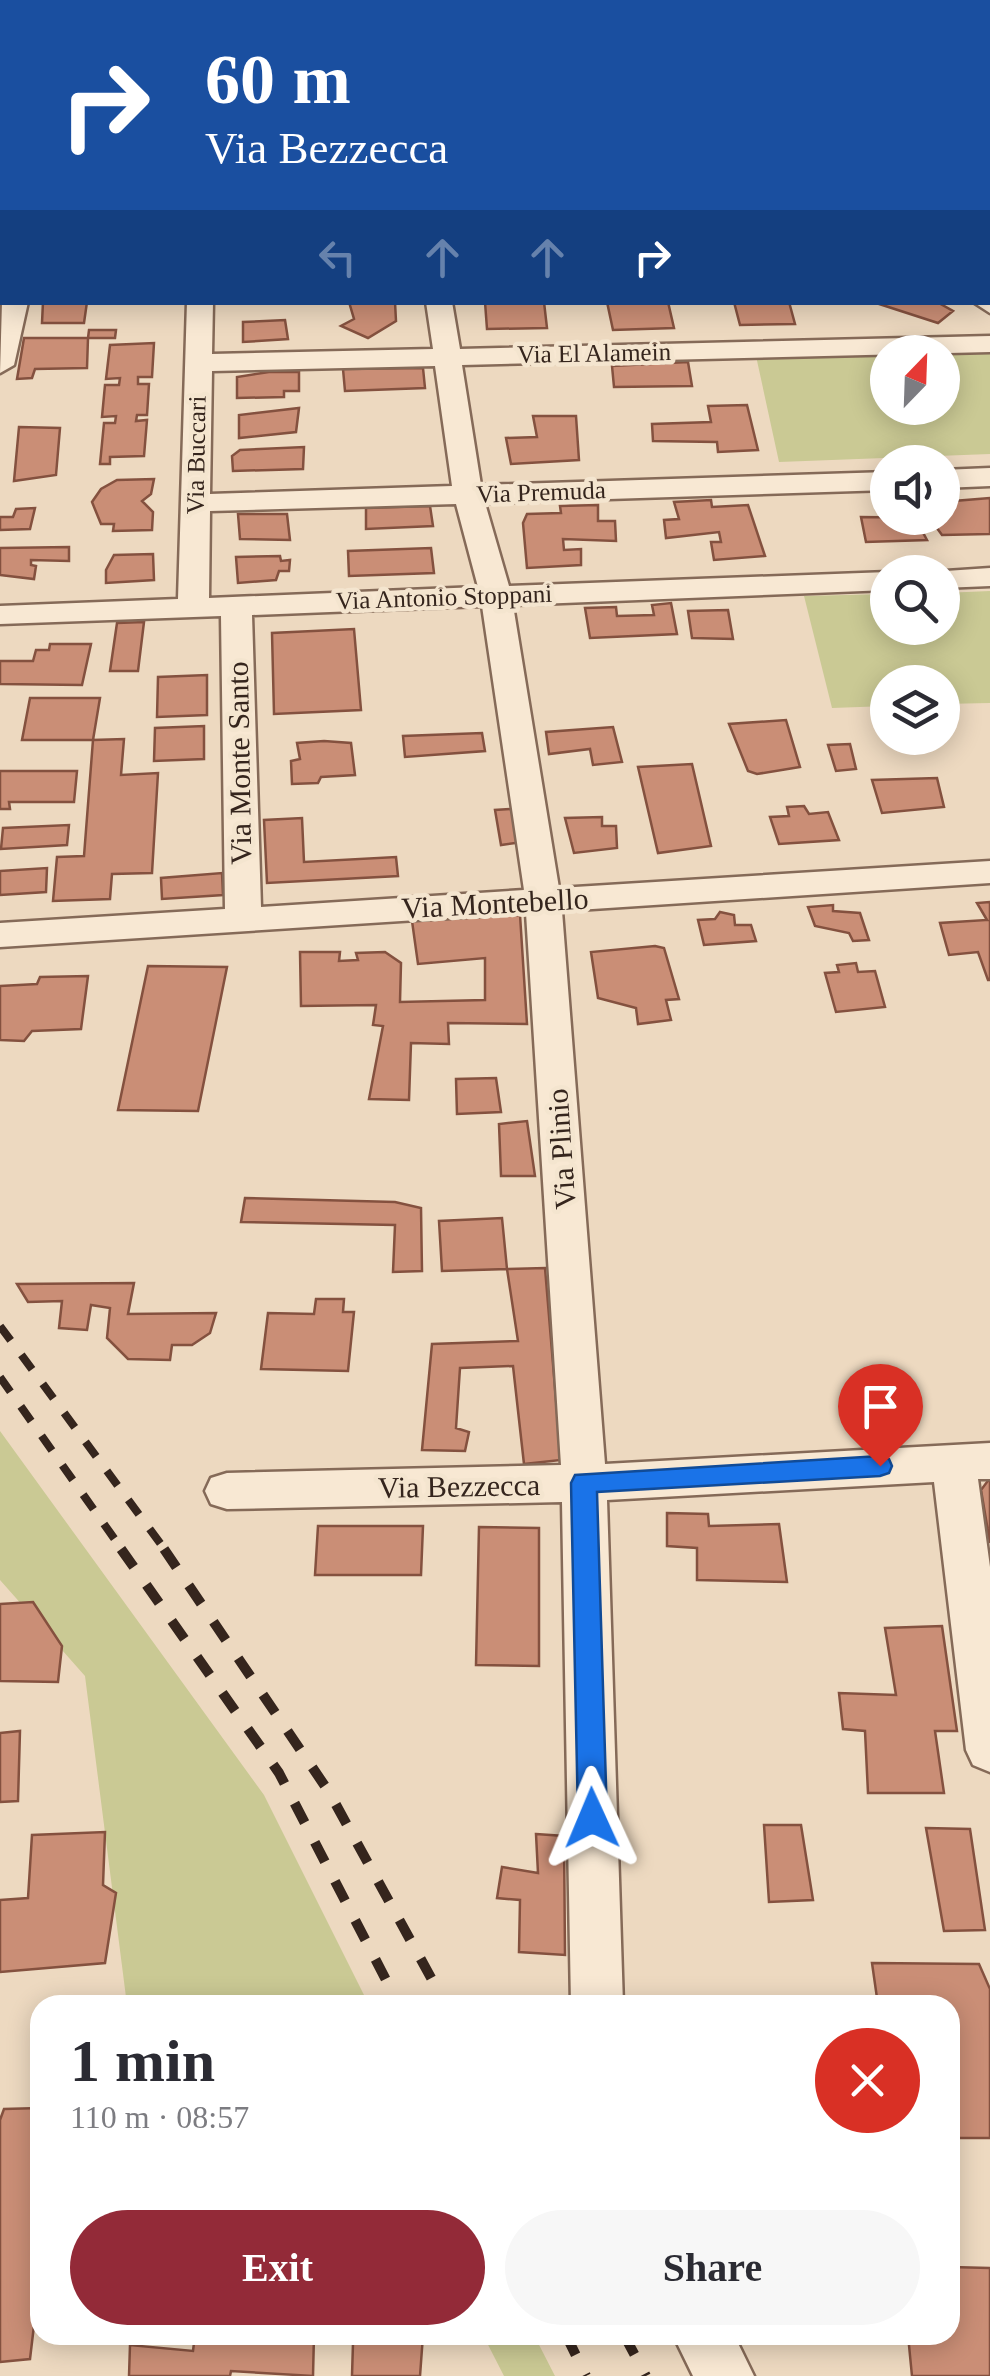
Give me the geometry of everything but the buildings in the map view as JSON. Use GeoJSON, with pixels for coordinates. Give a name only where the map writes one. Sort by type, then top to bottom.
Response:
{"type":"FeatureCollection","features":[{"type":"Feature","properties":{"kind":"street"},"geometry":{"type":"LineString","coordinates":[[0,365],[13,305]]}},
{"type":"Feature","properties":{"kind":"street","name":"Via Buccari"},"geometry":{"type":"LineString","coordinates":[[192,607],[200,305]]}},
{"type":"Feature","properties":{"kind":"street","name":"Via Plinio"},"geometry":{"type":"LineString","coordinates":[[439,305],[468,494],[496,595],[544,901],[584,1483],[597,1995]]}},
{"type":"Feature","properties":{"kind":"street","name":"Via El Alamein"},"geometry":{"type":"LineString","coordinates":[[198,363],[990,344]]}},
{"type":"Feature","properties":{"kind":"street"},"geometry":{"type":"LineString","coordinates":[[960,479],[990,478]]}},
{"type":"Feature","properties":{"kind":"street","name":"Via Premuda"},"geometry":{"type":"LineString","coordinates":[[195,503],[870,482]]}},
{"type":"Feature","properties":{"kind":"street"},"geometry":{"type":"LineString","coordinates":[[960,578],[990,577]]}},
{"type":"Feature","properties":{"kind":"street","name":"Via Antonio Stoppani"},"geometry":{"type":"LineString","coordinates":[[0,615],[870,582]]}},
{"type":"Feature","properties":{"kind":"street","name":"Via Monte Santo"},"geometry":{"type":"LineString","coordinates":[[236,606],[242,920]]}},
{"type":"Feature","properties":{"kind":"street","name":"Via Montebello"},"geometry":{"type":"LineString","coordinates":[[0,935],[990,872]]}},
{"type":"Feature","properties":{"kind":"street"},"geometry":{"type":"LineString","coordinates":[[0,914],[57,911],[78,924]]}},
{"type":"Feature","properties":{"kind":"street"},"geometry":{"type":"LineString","coordinates":[[972,1461],[990,1750]]}},
{"type":"Feature","properties":{"kind":"street","name":"Via Bezzecca"},"geometry":{"type":"LineString","coordinates":[[227,1491],[584,1483],[972,1461]]}},
{"type":"Feature","properties":{"kind":"street"},"geometry":{"type":"LineString","coordinates":[[708,2345],[725,2376]]}},
{"type":"Feature","properties":{"kind":"shaded area"},"geometry":{"type":"Polygon","coordinates":[[[960,352],[990,352],[990,454],[960,455],[960,445],[870,445],[870,459],[779,462],[756,356],[870,354],[870,425],[960,425],[960,352]]]}},
{"type":"Feature","properties":{"kind":"shaded area"},"geometry":{"type":"Polygon","coordinates":[[[990,591],[990,703],[960,704],[960,665],[870,665],[870,707],[832,708],[804,596],[870,594],[870,645],[960,645],[960,592],[990,591]]]}},
{"type":"Feature","properties":{"kind":"shaded area"},"geometry":{"type":"Polygon","coordinates":[[[0,1431],[264,1795],[364,1995],[126,1995],[85,1676],[0,1580],[0,1431]]]}},
{"type":"Feature","properties":{"kind":"shaded area"},"geometry":{"type":"Polygon","coordinates":[[[488,2345],[539,2345],[555,2376],[504,2376],[488,2345]]]}},
{"type":"Feature","properties":{"kind":"railway"},"geometry":{"type":"LineString","coordinates":[[0,1326],[166,1551]]}},
{"type":"Feature","properties":{"kind":"railway"},"geometry":{"type":"LineString","coordinates":[[0,1377],[123,1551]]}},
{"type":"Feature","properties":{"kind":"railway"},"geometry":{"type":"LineString","coordinates":[[121,1549],[279,1773],[394,1995]]}},
{"type":"Feature","properties":{"kind":"railway"},"geometry":{"type":"LineString","coordinates":[[164,1549],[329,1792],[441,1995]]}},
{"type":"Feature","properties":{"kind":"railway"},"geometry":{"type":"LineString","coordinates":[[571,2345],[586,2376]]}},
{"type":"Feature","properties":{"kind":"railway"},"geometry":{"type":"LineString","coordinates":[[629,2345],[646,2376]]}},
{"type":"Feature","properties":{"kind":"route"},"geometry":{"type":"LineString","coordinates":[[592,1818],[584,1483],[880,1466]]}}]}
